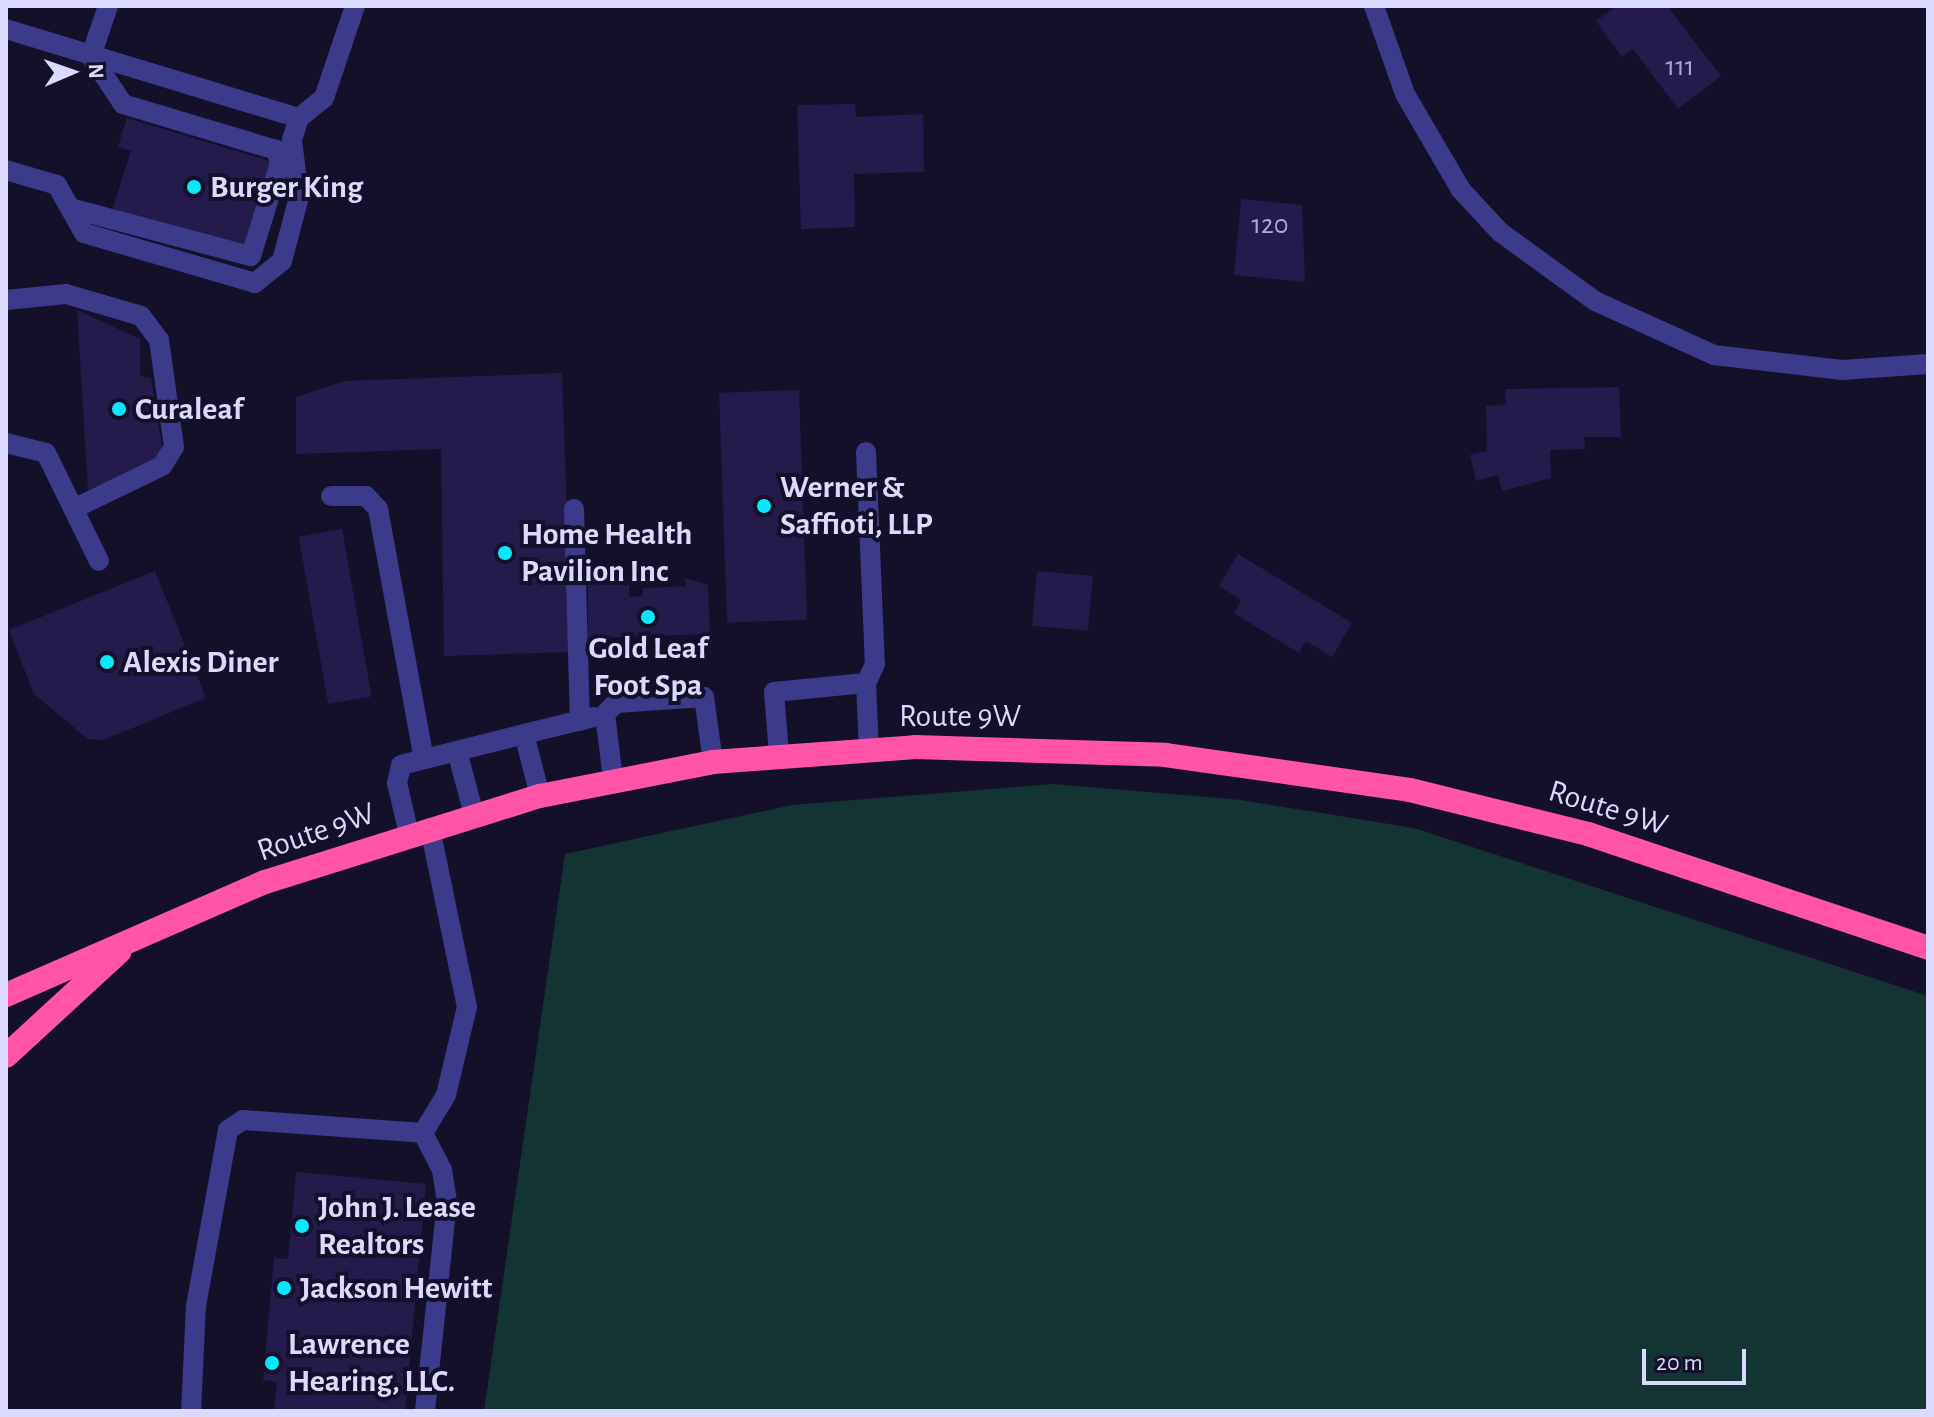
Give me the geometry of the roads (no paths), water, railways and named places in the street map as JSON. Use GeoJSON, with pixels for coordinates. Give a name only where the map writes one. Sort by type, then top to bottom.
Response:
{"type":"FeatureCollection","features":[{"type":"Feature","properties":{"kind":"highway","name":"Route 9W"},"geometry":{"type":"LineString","coordinates":[[6,995],[265,882],[420,831],[540,796],[613,779],[713,762],[869,748],[1096,750],[1381,784],[1588,834],[1928,948]]}},
{"type":"Feature","properties":{"kind":"highway"},"geometry":{"type":"LineString","coordinates":[[6,1056],[136,936]]}},
{"type":"Feature","properties":{"kind":"street"},"geometry":{"type":"LineString","coordinates":[[91,56],[108,6]]}},
{"type":"Feature","properties":{"kind":"street"},"geometry":{"type":"LineString","coordinates":[[6,170],[57,185],[84,233],[255,283],[282,261],[292,223],[299,118],[324,98],[355,6]]}},
{"type":"Feature","properties":{"kind":"street"},"geometry":{"type":"LineString","coordinates":[[1374,6],[1405,94],[1461,190],[1500,232],[1595,301],[1714,355],[1842,370],[1928,364]]}},
{"type":"Feature","properties":{"kind":"street"},"geometry":{"type":"LineString","coordinates":[[6,29],[299,118]]}},
{"type":"Feature","properties":{"kind":"street"},"geometry":{"type":"LineString","coordinates":[[70,208],[251,256],[280,163],[276,150],[123,104],[91,56]]}},
{"type":"Feature","properties":{"kind":"street"},"geometry":{"type":"LineString","coordinates":[[6,300],[66,294],[141,316],[159,340],[174,447],[162,466],[77,507]]}},
{"type":"Feature","properties":{"kind":"street"},"geometry":{"type":"LineString","coordinates":[[6,443],[46,453],[77,507],[99,561]]}},
{"type":"Feature","properties":{"kind":"street"},"geometry":{"type":"LineString","coordinates":[[866,452],[875,664],[866,683],[869,748]]}},
{"type":"Feature","properties":{"kind":"street"},"geometry":{"type":"LineString","coordinates":[[331,496],[366,496],[378,509],[424,759]]}},
{"type":"Feature","properties":{"kind":"street"},"geometry":{"type":"LineString","coordinates":[[574,509],[580,721]]}},
{"type":"Feature","properties":{"kind":"street"},"geometry":{"type":"LineString","coordinates":[[779,755],[774,692],[866,683]]}},
{"type":"Feature","properties":{"kind":"street"},"geometry":{"type":"LineString","coordinates":[[423,1133],[446,1095],[467,1007],[420,831],[397,783],[401,765],[605,714],[616,703],[704,697],[713,762]]}},
{"type":"Feature","properties":{"kind":"street"},"geometry":{"type":"LineString","coordinates":[[605,714],[613,779]]}},
{"type":"Feature","properties":{"kind":"street"},"geometry":{"type":"LineString","coordinates":[[524,734],[540,796]]}},
{"type":"Feature","properties":{"kind":"street"},"geometry":{"type":"LineString","coordinates":[[457,751],[474,815]]}},
{"type":"Feature","properties":{"kind":"street"},"geometry":{"type":"LineString","coordinates":[[191,1411],[196,1306],[228,1130],[243,1120],[423,1133]]}},
{"type":"Feature","properties":{"kind":"street"},"geometry":{"type":"LineString","coordinates":[[423,1133],[442,1170],[447,1201],[425,1411]]}},
{"type":"Feature","properties":{"kind":"place","name":"Burger King"},"geometry":{"type":"Point","coordinates":[194,187]}},
{"type":"Feature","properties":{"kind":"place","name":"Curaleaf"},"geometry":{"type":"Point","coordinates":[119,409]}},
{"type":"Feature","properties":{"kind":"place","name":"Werner & Saffioti, LLP"},"geometry":{"type":"Point","coordinates":[764,506]}},
{"type":"Feature","properties":{"kind":"place","name":"Home Health Pavilion Inc"},"geometry":{"type":"Point","coordinates":[505,553]}},
{"type":"Feature","properties":{"kind":"place","name":"Gold Leaf Foot Spa"},"geometry":{"type":"Point","coordinates":[648,617]}},
{"type":"Feature","properties":{"kind":"place","name":"Alexis Diner"},"geometry":{"type":"Point","coordinates":[107,662]}},
{"type":"Feature","properties":{"kind":"place","name":"John J. Lease Realtors"},"geometry":{"type":"Point","coordinates":[302,1226]}},
{"type":"Feature","properties":{"kind":"place","name":"Jackson Hewitt"},"geometry":{"type":"Point","coordinates":[284,1288]}},
{"type":"Feature","properties":{"kind":"place","name":"Lawrence Hearing, LLC."},"geometry":{"type":"Point","coordinates":[272,1363]}}]}
